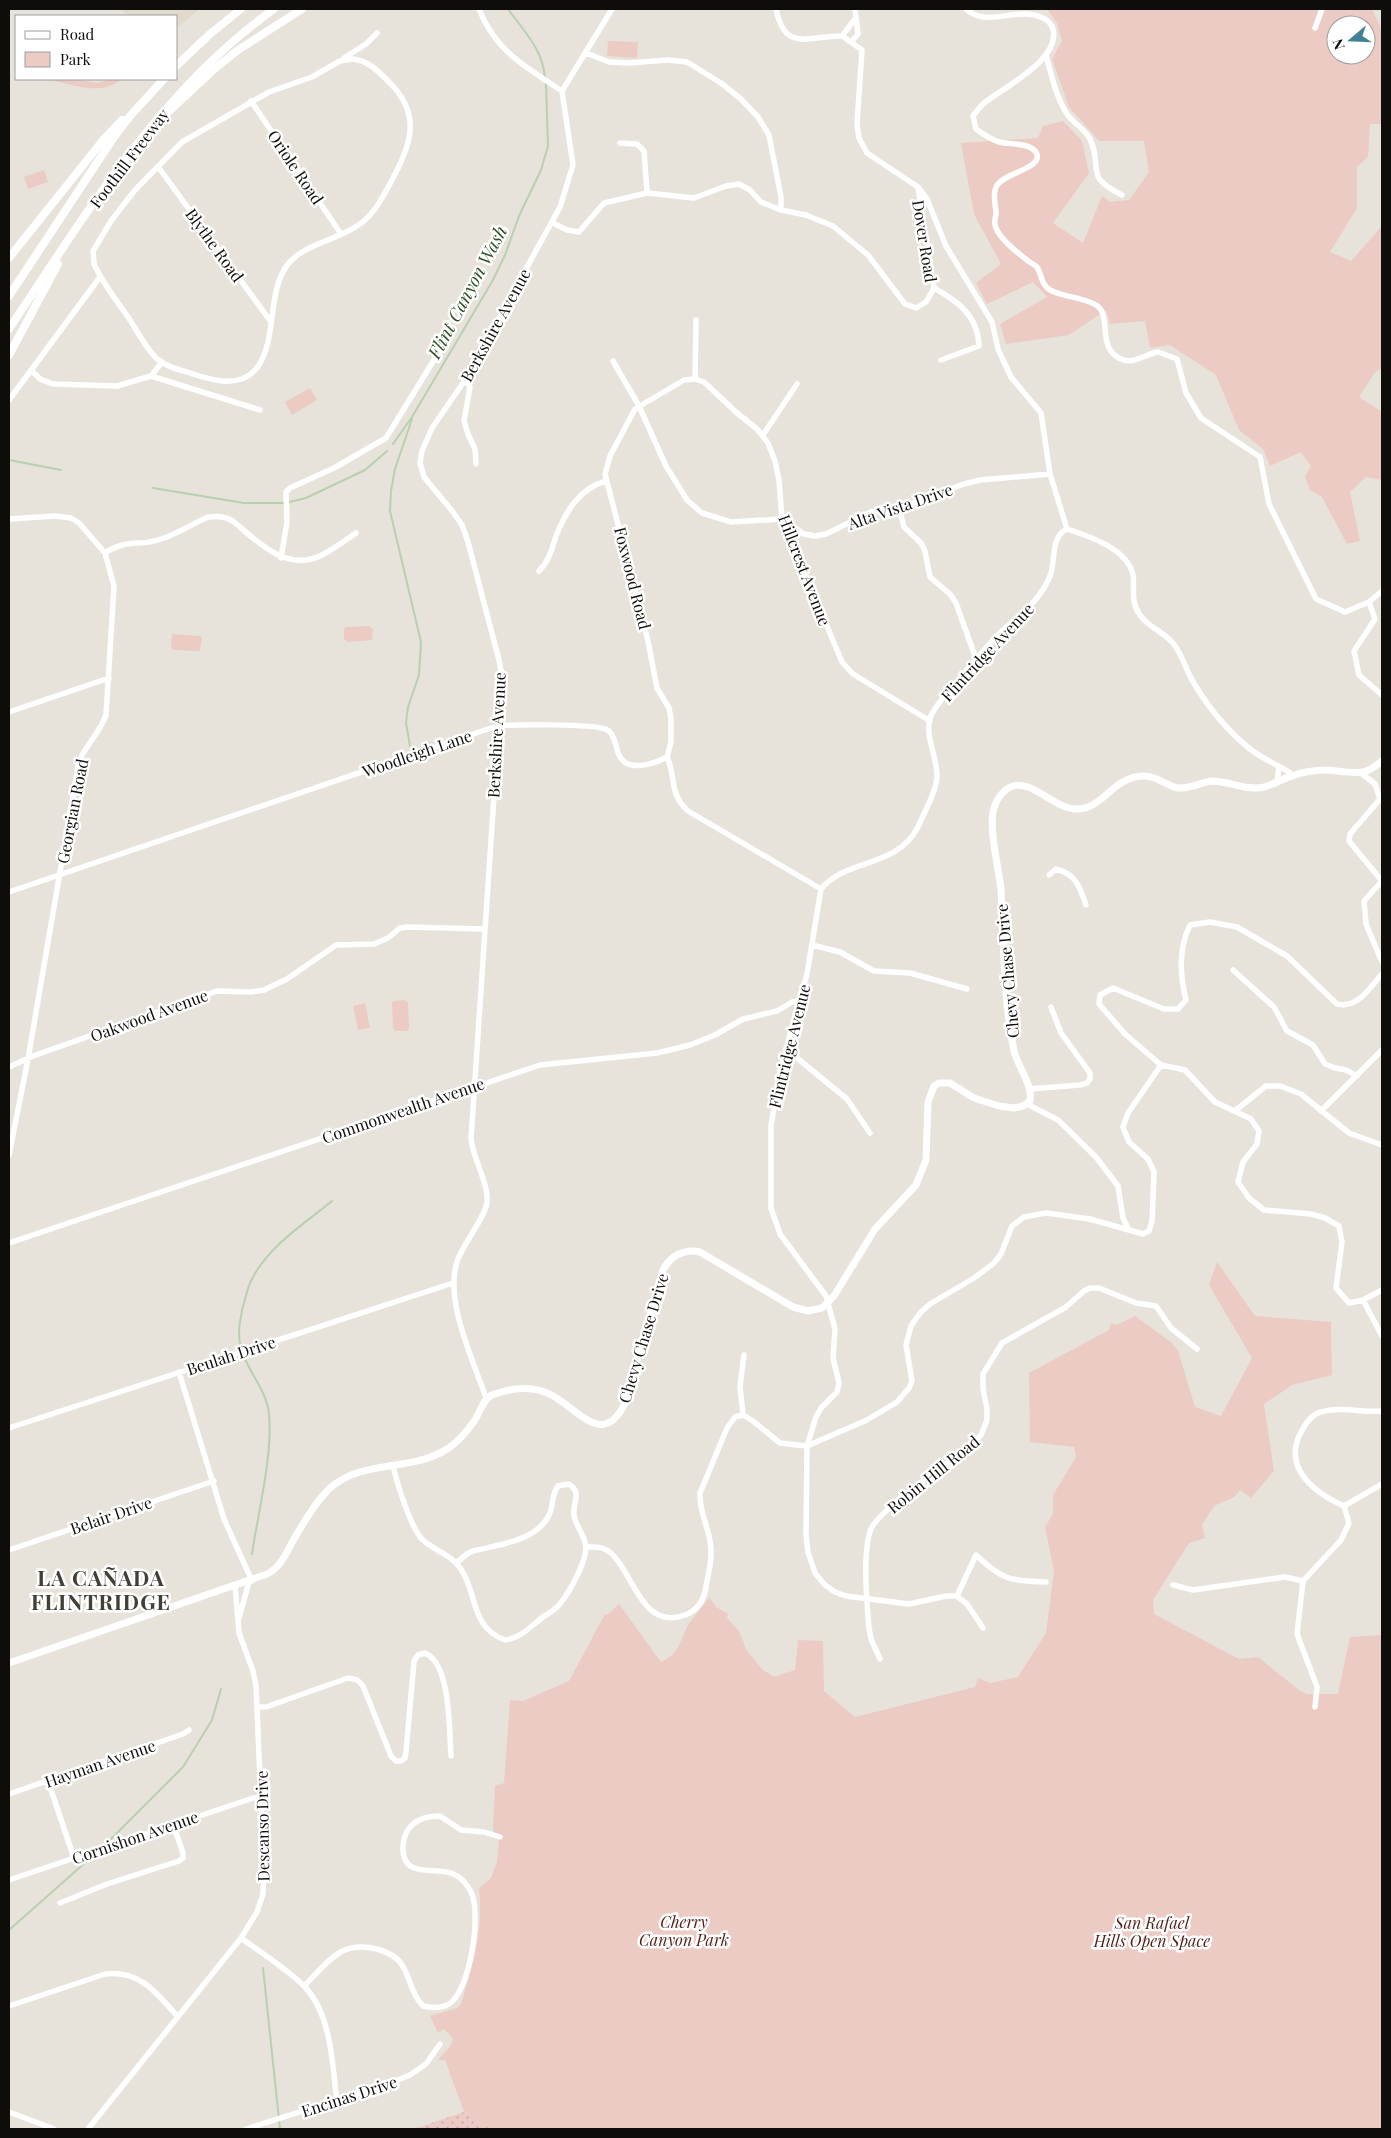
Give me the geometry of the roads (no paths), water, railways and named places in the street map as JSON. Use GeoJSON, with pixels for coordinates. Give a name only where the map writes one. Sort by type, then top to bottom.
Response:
{"type":"FeatureCollection","features":[{"type":"Feature","properties":{"kind":"highway"},"geometry":{"type":"LineString","coordinates":[[178,64],[240,9]]}},
{"type":"Feature","properties":{"kind":"highway","name":"Foothill Freeway"},"geometry":{"type":"LineString","coordinates":[[9,329],[79,225],[152,125],[182,90],[221,51],[274,9]]}},
{"type":"Feature","properties":{"kind":"highway"},"geometry":{"type":"LineString","coordinates":[[152,125],[238,50],[302,9]]}},
{"type":"Feature","properties":{"kind":"highway","name":"Foothill Freeway"},"geometry":{"type":"LineString","coordinates":[[9,296],[114,137],[163,80]]}},
{"type":"Feature","properties":{"kind":"highway"},"geometry":{"type":"LineString","coordinates":[[9,258],[104,140],[152,91]]}},
{"type":"Feature","properties":{"kind":"highway"},"geometry":{"type":"LineString","coordinates":[[9,355],[79,225]]}},
{"type":"Feature","properties":{"kind":"main road"},"geometry":{"type":"LineString","coordinates":[[1361,772],[1372,769],[1382,761]]}},
{"type":"Feature","properties":{"kind":"main road","name":"Chevy Chase Drive"},"geometry":{"type":"LineString","coordinates":[[1027,1104],[1031,1096],[1015,1053],[1008,1014],[1001,890],[992,818],[996,803],[1003,792],[1018,785],[1026,786],[1055,803],[1076,810],[1092,806],[1116,785],[1135,777],[1151,777],[1180,788],[1188,788],[1211,781],[1254,789],[1264,788],[1292,776],[1326,770],[1361,772]]}},
{"type":"Feature","properties":{"kind":"main road"},"geometry":{"type":"LineString","coordinates":[[828,1304],[875,1230],[916,1185],[926,1160],[928,1102],[934,1086],[939,1083],[950,1082],[974,1098],[999,1106],[1014,1108],[1027,1104]]}},
{"type":"Feature","properties":{"kind":"main road","name":"Chevy Chase Drive"},"geometry":{"type":"LineString","coordinates":[[486,1398],[511,1389],[531,1389],[554,1396],[588,1421],[604,1424],[614,1420],[624,1405],[664,1270],[673,1258],[683,1252],[700,1252],[793,1307],[815,1310],[828,1304]]}},
{"type":"Feature","properties":{"kind":"main road"},"geometry":{"type":"LineString","coordinates":[[9,1663],[251,1581],[272,1572],[282,1562],[310,1514],[330,1488],[345,1477],[355,1473],[425,1459],[449,1448],[467,1432],[486,1398]]}},
{"type":"Feature","properties":{"kind":"street"},"geometry":{"type":"LineString","coordinates":[[479,9],[493,37],[515,60],[562,91],[612,9]]}},
{"type":"Feature","properties":{"kind":"street"},"geometry":{"type":"LineString","coordinates":[[776,9],[785,32],[792,38],[813,40],[842,36],[852,41],[862,50],[857,124],[859,138],[868,153],[918,187],[927,198],[946,246],[992,322],[998,349],[1011,377],[1041,414],[1050,474],[1067,529],[1080,532],[1117,551],[1131,569],[1133,576],[1132,595],[1139,615],[1148,625],[1171,641],[1194,684],[1222,720],[1251,750],[1292,776]]}},
{"type":"Feature","properties":{"kind":"street"},"geometry":{"type":"LineString","coordinates":[[852,41],[858,34],[855,9]]}},
{"type":"Feature","properties":{"kind":"street"},"geometry":{"type":"LineString","coordinates":[[966,9],[978,16],[987,18],[1028,14],[1039,16],[1047,20],[1054,34],[1046,56],[1036,66],[984,104],[973,116],[976,129],[987,138],[999,142],[1028,146],[1036,153],[1036,163],[1007,176],[995,188],[995,224],[999,232],[1007,242],[1037,266],[1045,287],[1052,291],[1069,294],[1098,305],[1103,314],[1107,343],[1111,353],[1120,359],[1132,361],[1158,352],[1177,360],[1186,393],[1201,418],[1260,457],[1269,504],[1316,599],[1345,612],[1369,602],[1382,591]]}},
{"type":"Feature","properties":{"kind":"street"},"geometry":{"type":"LineString","coordinates":[[1315,28],[1322,9]]}},
{"type":"Feature","properties":{"kind":"street"},"geometry":{"type":"LineString","coordinates":[[842,36],[855,19]]}},
{"type":"Feature","properties":{"kind":"street"},"geometry":{"type":"LineString","coordinates":[[340,61],[353,59],[365,61],[393,85],[407,106],[411,132],[406,154],[378,203],[369,216],[361,223],[300,253],[287,264],[279,284],[267,344],[259,365],[253,371],[240,379],[221,382],[209,380],[162,362],[146,345],[100,277],[93,257],[96,245],[124,203],[182,142],[269,92],[312,77],[366,44],[377,33]]}},
{"type":"Feature","properties":{"kind":"street"},"geometry":{"type":"LineString","coordinates":[[586,53],[609,62],[628,63],[668,60],[687,62],[721,83],[741,99],[758,117],[768,135],[782,197],[781,210]]}},
{"type":"Feature","properties":{"kind":"street"},"geometry":{"type":"LineString","coordinates":[[1046,56],[1055,87],[1067,114],[1089,136],[1092,143],[1096,174],[1107,187],[1122,195]]}},
{"type":"Feature","properties":{"kind":"street","name":"Berkshire Avenue"},"geometry":{"type":"LineString","coordinates":[[486,1398],[456,1310],[453,1283],[454,1272],[464,1244],[482,1215],[488,1200],[472,1145],[474,1086],[497,727],[501,696],[500,663],[462,525],[424,477],[420,463],[424,442],[465,380],[488,334],[560,207],[573,165],[562,91]]}},
{"type":"Feature","properties":{"kind":"street","name":"Oriole Road"},"geometry":{"type":"LineString","coordinates":[[251,101],[341,234]]}},
{"type":"Feature","properties":{"kind":"street"},"geometry":{"type":"LineString","coordinates":[[620,143],[636,144],[644,151],[647,193]]}},
{"type":"Feature","properties":{"kind":"street","name":"Blythe Road"},"geometry":{"type":"LineString","coordinates":[[159,168],[271,322]]}},
{"type":"Feature","properties":{"kind":"street","name":"Dover Road"},"geometry":{"type":"LineString","coordinates":[[552,223],[567,230],[579,232],[604,202],[647,193],[694,198],[726,186],[739,184],[750,190],[761,202],[781,210],[806,215],[833,226],[868,255],[905,304],[916,308],[926,302],[934,288],[918,187]]}},
{"type":"Feature","properties":{"kind":"street"},"geometry":{"type":"LineString","coordinates":[[9,400],[100,277]]}},
{"type":"Feature","properties":{"kind":"street"},"geometry":{"type":"LineString","coordinates":[[934,288],[964,307],[978,334],[979,340],[979,346],[941,360]]}},
{"type":"Feature","properties":{"kind":"street"},"geometry":{"type":"LineString","coordinates":[[639,406],[649,402],[684,380],[695,379],[696,320]]}},
{"type":"Feature","properties":{"kind":"street"},"geometry":{"type":"LineString","coordinates":[[281,558],[287,522],[285,494],[290,488],[334,468],[386,438],[453,329]]}},
{"type":"Feature","properties":{"kind":"street"},"geometry":{"type":"LineString","coordinates":[[613,361],[639,406],[666,466],[687,500],[702,513],[731,522],[782,519]]}},
{"type":"Feature","properties":{"kind":"street"},"geometry":{"type":"LineString","coordinates":[[151,376],[162,362]]}},
{"type":"Feature","properties":{"kind":"street"},"geometry":{"type":"LineString","coordinates":[[32,370],[40,379],[53,384],[117,386],[151,376],[260,410]]}},
{"type":"Feature","properties":{"kind":"street","name":"Hillcrest Avenue"},"geometry":{"type":"LineString","coordinates":[[695,379],[704,382],[737,414],[763,435],[776,461],[782,519],[842,662],[853,674],[930,720]]}},
{"type":"Feature","properties":{"kind":"street"},"geometry":{"type":"LineString","coordinates":[[465,380],[470,387],[464,421],[465,428],[475,449],[476,464]]}},
{"type":"Feature","properties":{"kind":"street"},"geometry":{"type":"LineString","coordinates":[[763,435],[797,384]]}},
{"type":"Feature","properties":{"kind":"street","name":"Foxwood Road"},"geometry":{"type":"LineString","coordinates":[[639,406],[632,413],[610,456],[605,474],[614,501],[655,670],[657,688],[669,708],[671,742],[667,757]]}},
{"type":"Feature","properties":{"kind":"street","name":"Alta Vista Drive"},"geometry":{"type":"LineString","coordinates":[[782,519],[804,534],[815,536],[826,534],[871,512],[899,508],[964,484],[980,480],[1050,474]]}},
{"type":"Feature","properties":{"kind":"street"},"geometry":{"type":"LineString","coordinates":[[539,571],[548,558],[558,532],[576,500],[594,484],[606,481]]}},
{"type":"Feature","properties":{"kind":"street"},"geometry":{"type":"LineString","coordinates":[[899,508],[904,527],[921,543],[925,551],[930,577],[950,594],[956,603],[976,659]]}},
{"type":"Feature","properties":{"kind":"street","name":"Georgian Road"},"geometry":{"type":"LineString","coordinates":[[9,520],[55,516],[71,518],[79,523],[104,553],[114,586],[106,715],[102,727],[85,748],[80,761],[28,1059],[9,1155]]}},
{"type":"Feature","properties":{"kind":"street"},"geometry":{"type":"LineString","coordinates":[[104,553],[124,543],[162,539],[208,517],[216,516],[226,517],[233,521],[269,551],[281,558],[297,561],[318,557],[356,534]]}},
{"type":"Feature","properties":{"kind":"street","name":"Flintridge Avenue"},"geometry":{"type":"LineString","coordinates":[[930,720],[937,706],[976,659],[999,634],[1022,614],[1044,588],[1050,576],[1059,534],[1067,529]]}},
{"type":"Feature","properties":{"kind":"street"},"geometry":{"type":"LineString","coordinates":[[1369,602],[1375,619],[1354,652],[1359,675],[1382,695]]}},
{"type":"Feature","properties":{"kind":"street"},"geometry":{"type":"LineString","coordinates":[[9,712],[109,678]]}},
{"type":"Feature","properties":{"kind":"street"},"geometry":{"type":"LineString","coordinates":[[667,757],[672,769],[675,794],[678,802],[688,811],[821,889],[827,881],[836,876],[889,855],[906,843],[912,836],[937,782],[936,764],[929,733],[930,720]]}},
{"type":"Feature","properties":{"kind":"street","name":"Woodleigh Lane"},"geometry":{"type":"LineString","coordinates":[[9,892],[497,727],[591,726],[606,729],[613,736],[620,757],[627,763],[636,766],[648,765],[667,757]]}},
{"type":"Feature","properties":{"kind":"street"},"geometry":{"type":"LineString","coordinates":[[1277,783],[1279,766]]}},
{"type":"Feature","properties":{"kind":"street"},"geometry":{"type":"LineString","coordinates":[[1361,772],[1375,784],[1380,799],[1350,834],[1349,841],[1382,882],[1364,901],[1366,924],[1382,962]]}},
{"type":"Feature","properties":{"kind":"street"},"geometry":{"type":"LineString","coordinates":[[1049,875],[1056,869],[1067,872],[1080,887],[1086,905]]}},
{"type":"Feature","properties":{"kind":"street","name":"Flintridge Avenue"},"geometry":{"type":"LineString","coordinates":[[821,889],[812,946],[780,1070],[770,1126],[771,1208],[780,1234],[826,1296],[835,1329],[833,1358],[838,1383],[837,1392],[821,1408],[816,1417],[807,1446],[806,1536],[808,1552],[815,1573],[825,1585],[835,1592],[846,1596],[909,1604],[957,1596]]}},
{"type":"Feature","properties":{"kind":"street"},"geometry":{"type":"LineString","coordinates":[[1382,974],[1356,1003],[1347,1007],[1337,1004],[1287,956],[1237,927],[1210,922],[1190,925],[1184,938],[1181,974],[1186,1000],[1178,1009],[1164,1009],[1113,988],[1100,995],[1099,1004],[1125,1034],[1161,1065],[1185,1070],[1215,1102],[1236,1110],[1251,1119],[1259,1131],[1258,1144],[1243,1162],[1238,1182],[1249,1198],[1264,1210],[1311,1214],[1325,1218],[1339,1226],[1342,1242],[1336,1288],[1349,1303],[1363,1300],[1382,1290]]}},
{"type":"Feature","properties":{"kind":"street","name":"Oakwood Avenue"},"geometry":{"type":"LineString","coordinates":[[9,1067],[217,991],[251,992],[264,990],[287,979],[336,944],[374,944],[388,938],[400,928],[407,927],[484,929]]}},
{"type":"Feature","properties":{"kind":"street"},"geometry":{"type":"LineString","coordinates":[[812,946],[840,952],[874,971],[910,973],[967,989]]}},
{"type":"Feature","properties":{"kind":"street"},"geometry":{"type":"LineString","coordinates":[[1233,970],[1274,1008],[1286,1031],[1314,1045],[1325,1064],[1346,1070],[1357,1076]]}},
{"type":"Feature","properties":{"kind":"street","name":"Commonwealth Avenue"},"geometry":{"type":"LineString","coordinates":[[9,1242],[540,1065],[657,1053],[690,1045],[715,1035],[743,1019],[777,1011],[792,1002],[799,1001]]}},
{"type":"Feature","properties":{"kind":"street"},"geometry":{"type":"LineString","coordinates":[[1029,1089],[1080,1085],[1090,1079],[1090,1073],[1061,1033],[1051,1006]]}},
{"type":"Feature","properties":{"kind":"street"},"geometry":{"type":"LineString","coordinates":[[786,1049],[847,1098],[870,1132]]}},
{"type":"Feature","properties":{"kind":"street"},"geometry":{"type":"LineString","coordinates":[[1321,1111],[1382,1050]]}},
{"type":"Feature","properties":{"kind":"street"},"geometry":{"type":"LineString","coordinates":[[586,1547],[598,1546],[611,1553],[643,1602],[656,1614],[663,1617],[678,1617],[694,1610],[702,1602],[706,1593],[711,1555],[710,1541],[700,1503],[700,1493],[730,1422],[735,1417],[743,1415],[754,1421],[780,1444],[807,1446],[867,1420],[897,1402],[905,1394],[912,1381],[906,1345],[912,1326],[920,1313],[930,1304],[974,1278],[994,1263],[1001,1254],[1012,1226],[1017,1221],[1032,1214],[1046,1213],[1090,1219],[1125,1228],[1130,1232],[1143,1234],[1149,1231],[1152,1221],[1154,1172],[1148,1159],[1129,1142],[1123,1126],[1128,1113],[1161,1065]]}},
{"type":"Feature","properties":{"kind":"street"},"geometry":{"type":"LineString","coordinates":[[1236,1110],[1266,1086],[1280,1086],[1301,1094],[1349,1133],[1382,1145]]}},
{"type":"Feature","properties":{"kind":"street"},"geometry":{"type":"LineString","coordinates":[[1027,1104],[1058,1120],[1096,1157],[1118,1186],[1123,1218],[1130,1232]]}},
{"type":"Feature","properties":{"kind":"street","name":"Beulah Drive"},"geometry":{"type":"LineString","coordinates":[[9,1428],[453,1283]]}},
{"type":"Feature","properties":{"kind":"street","name":"Robin Hill Road"},"geometry":{"type":"LineString","coordinates":[[880,1659],[871,1639],[868,1599],[867,1551],[871,1530],[876,1521],[889,1509],[971,1446],[981,1435],[987,1414],[982,1389],[983,1374],[1002,1343],[1066,1307],[1084,1291],[1094,1287],[1124,1300],[1156,1306],[1171,1328],[1197,1349]]}},
{"type":"Feature","properties":{"kind":"street"},"geometry":{"type":"LineString","coordinates":[[1363,1300],[1382,1336]]}},
{"type":"Feature","properties":{"kind":"street"},"geometry":{"type":"LineString","coordinates":[[743,1415],[740,1386],[744,1355]]}},
{"type":"Feature","properties":{"kind":"street"},"geometry":{"type":"LineString","coordinates":[[179,1372],[214,1481],[224,1519],[251,1581],[239,1618]]}},
{"type":"Feature","properties":{"kind":"street"},"geometry":{"type":"LineString","coordinates":[[1315,1707],[1317,1687],[1297,1634],[1303,1581],[1341,1540],[1349,1523],[1344,1506],[1324,1497],[1306,1482],[1298,1465],[1295,1444],[1306,1422],[1319,1412],[1335,1409],[1358,1412],[1382,1411]]}},
{"type":"Feature","properties":{"kind":"street"},"geometry":{"type":"LineString","coordinates":[[393,1465],[414,1528],[421,1538],[456,1563],[465,1576],[482,1623],[487,1630],[505,1640],[512,1639],[557,1608],[568,1594],[583,1561],[586,1547],[585,1540],[574,1515],[577,1493],[574,1487],[564,1484],[555,1490],[548,1517],[541,1525],[527,1535],[467,1554],[456,1563]]}},
{"type":"Feature","properties":{"kind":"street","name":"Belair Drive"},"geometry":{"type":"LineString","coordinates":[[9,1550],[214,1481]]}},
{"type":"Feature","properties":{"kind":"street"},"geometry":{"type":"LineString","coordinates":[[1344,1506],[1382,1484]]}},
{"type":"Feature","properties":{"kind":"street"},"geometry":{"type":"LineString","coordinates":[[983,1628],[967,1604],[957,1596],[976,1554],[999,1575],[1022,1581],[1046,1582]]}},
{"type":"Feature","properties":{"kind":"street"},"geometry":{"type":"LineString","coordinates":[[1173,1585],[1193,1590],[1285,1577],[1303,1581]]}},
{"type":"Feature","properties":{"kind":"street","name":"Descanso Drive"},"geometry":{"type":"LineString","coordinates":[[88,2129],[241,1938],[257,1912],[263,1894],[262,1797],[255,1679],[239,1633],[236,1586]]}},
{"type":"Feature","properties":{"kind":"street"},"geometry":{"type":"LineString","coordinates":[[257,1707],[266,1707],[348,1678],[354,1678],[360,1681],[363,1686],[391,1756],[396,1761],[401,1761],[405,1758],[406,1752],[414,1661],[418,1655],[425,1653],[436,1660],[442,1675],[446,1695],[451,1756]]}},
{"type":"Feature","properties":{"kind":"street","name":"Hayman Avenue"},"geometry":{"type":"LineString","coordinates":[[9,1794],[183,1734],[189,1730]]}},
{"type":"Feature","properties":{"kind":"street"},"geometry":{"type":"LineString","coordinates":[[48,1781],[74,1858]]}},
{"type":"Feature","properties":{"kind":"street","name":"Cornishon Avenue"},"geometry":{"type":"LineString","coordinates":[[9,1880],[173,1824],[253,1798],[262,1797]]}},
{"type":"Feature","properties":{"kind":"street"},"geometry":{"type":"LineString","coordinates":[[304,1986],[340,1952],[350,1947],[366,1946],[393,1955],[400,1961],[412,1991],[423,2006],[441,2008],[449,2004],[456,1998],[462,1988],[471,1955],[476,1932],[475,1903],[464,1882],[455,1875],[445,1871],[413,1867],[407,1862],[403,1854],[405,1834],[419,1820],[440,1816],[461,1830],[484,1832],[500,1837]]}},
{"type":"Feature","properties":{"kind":"street"},"geometry":{"type":"LineString","coordinates":[[60,1903],[107,1884],[179,1861],[183,1853],[173,1824]]}},
{"type":"Feature","properties":{"kind":"street"},"geometry":{"type":"LineString","coordinates":[[241,1938],[304,1986],[314,1999],[321,2013],[338,2101]]}},
{"type":"Feature","properties":{"kind":"street"},"geometry":{"type":"LineString","coordinates":[[9,2006],[105,1974],[117,1973],[134,1976],[141,1980],[178,2017]]}},
{"type":"Feature","properties":{"kind":"street","name":"Encinas Drive"},"geometry":{"type":"LineString","coordinates":[[246,2129],[338,2101],[410,2075],[426,2064],[440,2044]]}},
{"type":"Feature","properties":{"kind":"street"},"geometry":{"type":"LineString","coordinates":[[9,2112],[54,2129]]}},
{"type":"Feature","properties":{"kind":"waterway","name":"Flint Canyon Wash"},"geometry":{"type":"LineString","coordinates":[[508,9],[537,50],[541,58],[545,78]]}},
{"type":"Feature","properties":{"kind":"waterway","name":"Flint Canyon Wash"},"geometry":{"type":"LineString","coordinates":[[393,444],[412,417],[493,280],[505,255],[519,216],[541,170],[548,146],[546,83]]}},
{"type":"Feature","properties":{"kind":"waterway"},"geometry":{"type":"LineString","coordinates":[[410,746],[406,723],[408,707],[419,675],[421,642],[390,511],[395,469],[412,419]]}},
{"type":"Feature","properties":{"kind":"waterway"},"geometry":{"type":"LineString","coordinates":[[289,502],[306,498],[365,470],[387,451]]}},
{"type":"Feature","properties":{"kind":"waterway"},"geometry":{"type":"LineString","coordinates":[[9,460],[61,470]]}},
{"type":"Feature","properties":{"kind":"waterway"},"geometry":{"type":"LineString","coordinates":[[153,488],[244,503],[284,503]]}},
{"type":"Feature","properties":{"kind":"waterway"},"geometry":{"type":"LineString","coordinates":[[252,1554],[267,1465],[270,1430],[265,1397],[248,1365],[240,1343],[239,1327],[243,1306],[250,1284],[266,1257],[287,1237],[332,1201]]}},
{"type":"Feature","properties":{"kind":"waterway"},"geometry":{"type":"LineString","coordinates":[[104,1846],[183,1767],[212,1720],[221,1689]]}},
{"type":"Feature","properties":{"kind":"waterway"},"geometry":{"type":"LineString","coordinates":[[9,1930],[95,1854]]}},
{"type":"Feature","properties":{"kind":"waterway"},"geometry":{"type":"LineString","coordinates":[[263,1968],[280,2129]]}},
{"type":"Feature","properties":{"kind":"district","name":"LA CAÑADA FLINTRIDGE"},"geometry":{"type":"Point","coordinates":[101,1589]}},
{"type":"Feature","properties":{"kind":"park label","name":"Cherry Canyon Park"},"geometry":{"type":"Point","coordinates":[684,1930]}},
{"type":"Feature","properties":{"kind":"park label","name":"San Rafael Hills Open Space"},"geometry":{"type":"Point","coordinates":[1152,1931]}}]}
